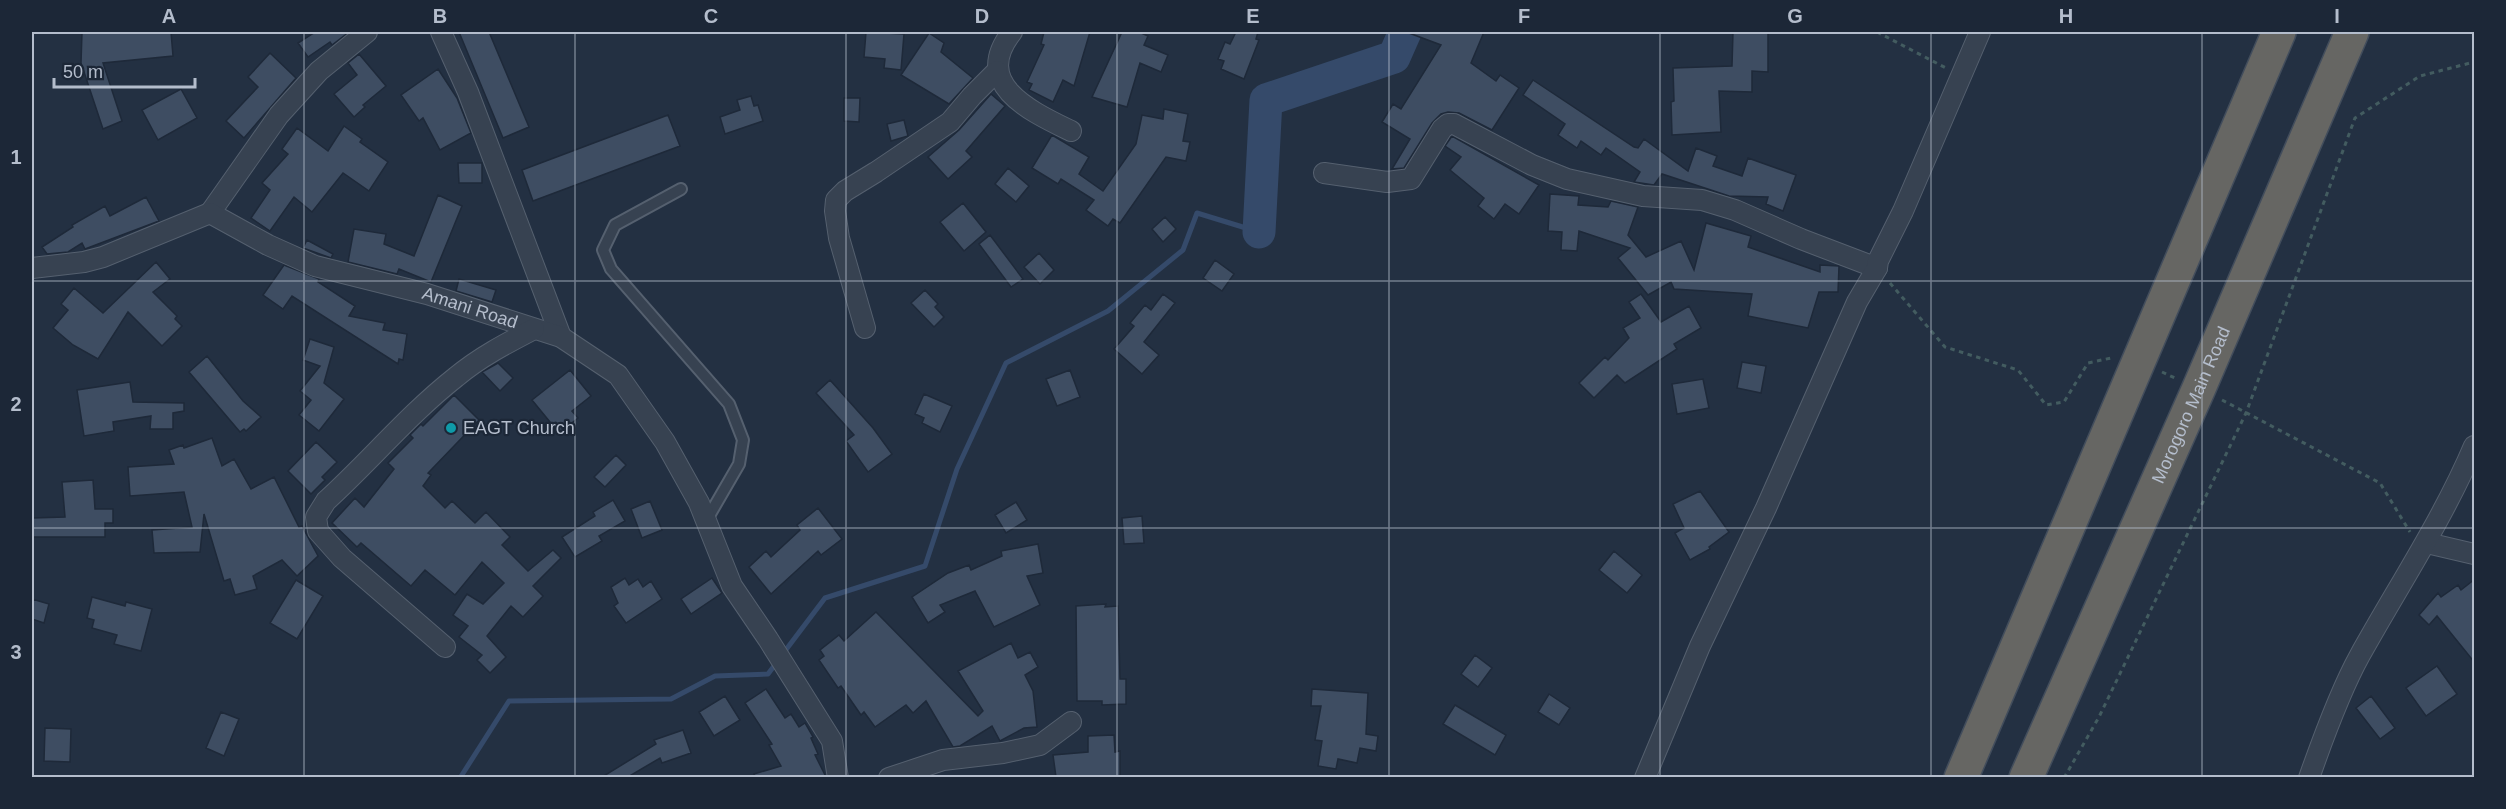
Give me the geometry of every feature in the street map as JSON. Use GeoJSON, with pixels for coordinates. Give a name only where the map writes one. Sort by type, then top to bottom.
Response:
{"type":"FeatureCollection","features":[{"type":"Feature","properties":{"kind":"highway"},"geometry":{"type":"LineString","coordinates":[[1961,777],[2279,32]]}},
{"type":"Feature","properties":{"kind":"highway","name":"Morogoro Main Road"},"geometry":{"type":"LineString","coordinates":[[2026,777],[2199,388],[2352,32]]}},
{"type":"Feature","properties":{"kind":"street"},"geometry":{"type":"LineString","coordinates":[[32,268],[84,262],[103,257],[210,213],[279,115],[319,71],[367,32]]}},
{"type":"Feature","properties":{"kind":"street"},"geometry":{"type":"LineString","coordinates":[[441,32],[468,92],[561,337]]}},
{"type":"Feature","properties":{"kind":"street"},"geometry":{"type":"LineString","coordinates":[[1012,32],[1004,40],[998,56],[997,71],[1003,84],[1017,101],[1039,116],[1071,131]]}},
{"type":"Feature","properties":{"kind":"street"},"geometry":{"type":"LineString","coordinates":[[1645,777],[1700,646],[1766,507],[1857,302],[1877,268],[1878,261],[1903,211],[1980,32]]}},
{"type":"Feature","properties":{"kind":"street"},"geometry":{"type":"LineString","coordinates":[[865,328],[839,238],[835,211],[836,200],[845,191],[950,122],[997,71]]}},
{"type":"Feature","properties":{"kind":"street"},"geometry":{"type":"LineString","coordinates":[[1324,173],[1387,182],[1411,178],[1442,129],[1454,124],[1532,165],[1567,179],[1643,196],[1702,200],[1735,210],[1792,236],[1877,268]]}},
{"type":"Feature","properties":{"kind":"street","name":"Amani Road"},"geometry":{"type":"LineString","coordinates":[[210,213],[268,245],[315,266],[426,294],[561,337],[618,375],[665,442],[699,503],[732,586],[832,741],[838,777]]}},
{"type":"Feature","properties":{"kind":"street"},"geometry":{"type":"LineString","coordinates":[[445,647],[342,558],[318,531],[316,517],[326,501],[441,389],[500,346],[534,329]]}},
{"type":"Feature","properties":{"kind":"street"},"geometry":{"type":"LineString","coordinates":[[2309,777],[2359,657],[2427,543],[2475,446]]}},
{"type":"Feature","properties":{"kind":"street"},"geometry":{"type":"LineString","coordinates":[[2427,543],[2475,554]]}},
{"type":"Feature","properties":{"kind":"street"},"geometry":{"type":"LineString","coordinates":[[889,777],[943,759],[1003,753],[1040,745],[1071,722]]}},
{"type":"Feature","properties":{"kind":"lane"},"geometry":{"type":"LineString","coordinates":[[681,189],[615,225],[603,250],[611,269],[729,404],[743,440],[739,464],[706,521]]}},
{"type":"Feature","properties":{"kind":"path"},"geometry":{"type":"LineString","coordinates":[[1877,32],[1960,76]]}},
{"type":"Feature","properties":{"kind":"path"},"geometry":{"type":"LineString","coordinates":[[2064,777],[2099,717],[2246,413],[2355,118],[2420,76],[2475,62]]}},
{"type":"Feature","properties":{"kind":"building"},"geometry":{"type":"Polygon","coordinates":[[[82,32],[171,32],[173,56],[103,63],[122,121],[103,129],[81,63],[82,32]]]}},
{"type":"Feature","properties":{"kind":"building"},"geometry":{"type":"Polygon","coordinates":[[[315,32],[349,32],[332,45],[330,42],[308,57],[298,43],[315,32]]]}},
{"type":"Feature","properties":{"kind":"building"},"geometry":{"type":"Polygon","coordinates":[[[459,32],[489,32],[529,127],[503,138],[459,32]]]}},
{"type":"Feature","properties":{"kind":"building"},"geometry":{"type":"Polygon","coordinates":[[[866,32],[904,34],[901,70],[884,68],[885,59],[864,57],[866,32]]]}},
{"type":"Feature","properties":{"kind":"building"},"geometry":{"type":"Polygon","coordinates":[[[1044,32],[1090,32],[1074,86],[1063,80],[1053,102],[1029,90],[1032,84],[1027,82],[1044,45],[1041,44],[1044,32]]]}},
{"type":"Feature","properties":{"kind":"building"},"geometry":{"type":"Polygon","coordinates":[[[1122,32],[1139,32],[1148,36],[1144,45],[1168,55],[1161,72],[1140,63],[1127,107],[1092,97],[1122,32]]]}},
{"type":"Feature","properties":{"kind":"building"},"geometry":{"type":"Polygon","coordinates":[[[1236,32],[1258,32],[1256,39],[1259,40],[1244,79],[1221,69],[1224,61],[1218,59],[1225,42],[1230,44],[1236,32]]]}},
{"type":"Feature","properties":{"kind":"building"},"geometry":{"type":"Polygon","coordinates":[[[1484,32],[1471,63],[1496,81],[1500,75],[1519,88],[1492,130],[1459,113],[1441,114],[1432,123],[1404,168],[1392,169],[1410,139],[1382,122],[1393,104],[1401,109],[1441,45],[1409,33],[1484,32]]]}},
{"type":"Feature","properties":{"kind":"building"},"geometry":{"type":"Polygon","coordinates":[[[1733,32],[1768,32],[1768,72],[1752,71],[1752,92],[1719,91],[1721,132],[1672,135],[1673,68],[1732,66],[1733,32]]]}},
{"type":"Feature","properties":{"kind":"building"},"geometry":{"type":"Polygon","coordinates":[[[929,33],[944,43],[941,52],[973,78],[949,104],[901,75],[929,33]]]}},
{"type":"Feature","properties":{"kind":"building"},"geometry":{"type":"Polygon","coordinates":[[[270,53],[296,78],[244,138],[226,121],[258,87],[248,77],[270,53]]]}},
{"type":"Feature","properties":{"kind":"building"},"geometry":{"type":"Polygon","coordinates":[[[359,54],[386,86],[363,105],[365,107],[354,117],[334,94],[357,75],[348,63],[359,54]]]}},
{"type":"Feature","properties":{"kind":"building"},"geometry":{"type":"Polygon","coordinates":[[[438,69],[457,98],[471,133],[440,150],[423,118],[419,121],[401,95],[438,69]]]}},
{"type":"Feature","properties":{"kind":"building"},"geometry":{"type":"Polygon","coordinates":[[[1533,80],[1634,147],[1638,148],[1644,139],[1688,171],[1696,148],[1717,156],[1713,166],[1742,176],[1748,158],[1796,175],[1783,211],[1766,204],[1768,197],[1729,196],[1662,174],[1654,185],[1634,182],[1640,172],[1606,148],[1601,155],[1581,141],[1577,148],[1558,135],[1565,124],[1523,95],[1533,80]]]}},
{"type":"Feature","properties":{"kind":"building"},"geometry":{"type":"Polygon","coordinates":[[[181,89],[197,118],[158,140],[142,110],[181,89]]]}},
{"type":"Feature","properties":{"kind":"building"},"geometry":{"type":"Polygon","coordinates":[[[991,94],[1005,106],[966,151],[972,157],[948,179],[928,157],[959,130],[991,94]]]}},
{"type":"Feature","properties":{"kind":"building"},"geometry":{"type":"Polygon","coordinates":[[[751,96],[754,106],[758,105],[763,121],[725,134],[720,117],[740,110],[737,100],[751,96]]]}},
{"type":"Feature","properties":{"kind":"building"},"geometry":{"type":"Polygon","coordinates":[[[844,98],[860,98],[859,122],[844,121],[844,98]]]}},
{"type":"Feature","properties":{"kind":"building"},"geometry":{"type":"Polygon","coordinates":[[[1164,109],[1188,114],[1183,141],[1190,142],[1186,161],[1166,157],[1120,223],[1113,219],[1108,226],[1086,210],[1094,200],[1061,179],[1058,184],[1032,168],[1052,135],[1089,157],[1079,174],[1103,191],[1136,144],[1142,115],[1163,119],[1164,109]]]}},
{"type":"Feature","properties":{"kind":"building"},"geometry":{"type":"Polygon","coordinates":[[[668,115],[680,146],[533,201],[522,170],[668,115]]]}},
{"type":"Feature","properties":{"kind":"building"},"geometry":{"type":"Polygon","coordinates":[[[904,120],[908,136],[891,141],[887,124],[904,120]]]}},
{"type":"Feature","properties":{"kind":"building"},"geometry":{"type":"Polygon","coordinates":[[[344,126],[362,139],[360,142],[388,162],[369,191],[343,173],[312,212],[294,197],[270,231],[251,218],[270,190],[262,183],[288,154],[282,149],[297,128],[328,151],[344,126]]]}},
{"type":"Feature","properties":{"kind":"building"},"geometry":{"type":"Polygon","coordinates":[[[1452,136],[1539,185],[1519,214],[1505,204],[1494,219],[1478,206],[1484,198],[1450,170],[1461,157],[1445,146],[1452,136]]]}},
{"type":"Feature","properties":{"kind":"building"},"geometry":{"type":"Polygon","coordinates":[[[458,163],[482,163],[482,183],[459,183],[458,163]]]}},
{"type":"Feature","properties":{"kind":"building"},"geometry":{"type":"Polygon","coordinates":[[[1008,168],[1029,186],[1016,202],[995,184],[1008,168]]]}},
{"type":"Feature","properties":{"kind":"building"},"geometry":{"type":"Polygon","coordinates":[[[1550,194],[1579,196],[1578,205],[1608,207],[1611,201],[1638,207],[1628,235],[1646,257],[1681,241],[1694,270],[1706,223],[1751,236],[1748,247],[1820,272],[1820,265],[1839,266],[1838,292],[1819,292],[1808,328],[1748,316],[1752,294],[1674,289],[1671,282],[1648,295],[1618,258],[1630,248],[1579,231],[1577,251],[1561,250],[1562,232],[1548,231],[1550,194]]]}},
{"type":"Feature","properties":{"kind":"building"},"geometry":{"type":"Polygon","coordinates":[[[438,195],[462,206],[431,282],[399,269],[397,274],[348,262],[354,229],[386,234],[384,244],[414,256],[438,195]]]}},
{"type":"Feature","properties":{"kind":"building"},"geometry":{"type":"Polygon","coordinates":[[[146,197],[159,221],[85,249],[82,243],[68,252],[47,254],[42,247],[73,227],[72,225],[105,206],[110,216],[146,197]]]}},
{"type":"Feature","properties":{"kind":"building"},"geometry":{"type":"Polygon","coordinates":[[[963,203],[986,232],[964,251],[940,222],[963,203]]]}},
{"type":"Feature","properties":{"kind":"building"},"geometry":{"type":"Polygon","coordinates":[[[1165,217],[1176,229],[1163,242],[1152,229],[1165,217]]]}},
{"type":"Feature","properties":{"kind":"building"},"geometry":{"type":"Polygon","coordinates":[[[990,235],[1023,279],[1011,287],[979,244],[990,235]]]}},
{"type":"Feature","properties":{"kind":"building"},"geometry":{"type":"Polygon","coordinates":[[[307,240],[333,254],[331,258],[303,248],[307,240]]]}},
{"type":"Feature","properties":{"kind":"building"},"geometry":{"type":"Polygon","coordinates":[[[1039,253],[1054,270],[1040,284],[1024,267],[1039,253]]]}},
{"type":"Feature","properties":{"kind":"building"},"geometry":{"type":"Polygon","coordinates":[[[1215,260],[1234,274],[1222,291],[1203,278],[1215,260]]]}},
{"type":"Feature","properties":{"kind":"building"},"geometry":{"type":"Polygon","coordinates":[[[156,262],[170,279],[153,292],[177,316],[175,319],[182,326],[162,346],[128,312],[98,359],[73,345],[53,328],[68,310],[61,304],[74,288],[103,313],[156,262]]]}},
{"type":"Feature","properties":{"kind":"building"},"geometry":{"type":"Polygon","coordinates":[[[284,265],[319,279],[318,282],[355,306],[349,316],[385,323],[383,330],[407,334],[403,360],[399,359],[398,364],[292,296],[283,309],[263,295],[284,265]]]}},
{"type":"Feature","properties":{"kind":"building"},"geometry":{"type":"Polygon","coordinates":[[[459,279],[496,290],[492,302],[456,291],[459,279]]]}},
{"type":"Feature","properties":{"kind":"building"},"geometry":{"type":"Polygon","coordinates":[[[925,290],[938,304],[935,307],[944,317],[934,327],[911,303],[925,290]]]}},
{"type":"Feature","properties":{"kind":"building"},"geometry":{"type":"Polygon","coordinates":[[[1163,294],[1175,303],[1144,342],[1159,355],[1142,374],[1114,349],[1134,326],[1130,323],[1145,305],[1151,310],[1163,294]]]}},
{"type":"Feature","properties":{"kind":"building"},"geometry":{"type":"Polygon","coordinates":[[[1641,294],[1661,322],[1689,306],[1701,328],[1674,344],[1677,349],[1625,383],[1617,375],[1594,398],[1579,383],[1605,357],[1608,360],[1629,338],[1623,328],[1640,318],[1629,302],[1641,294]]]}},
{"type":"Feature","properties":{"kind":"building"},"geometry":{"type":"Polygon","coordinates":[[[310,339],[334,347],[324,383],[344,399],[319,431],[299,415],[311,400],[300,391],[320,366],[303,360],[310,339]]]}},
{"type":"Feature","properties":{"kind":"building"},"geometry":{"type":"Polygon","coordinates":[[[207,356],[243,401],[261,417],[246,431],[244,429],[240,432],[189,372],[207,356]]]}},
{"type":"Feature","properties":{"kind":"building"},"geometry":{"type":"Polygon","coordinates":[[[1742,362],[1766,366],[1761,393],[1737,388],[1742,362]]]}},
{"type":"Feature","properties":{"kind":"building"},"geometry":{"type":"Polygon","coordinates":[[[498,363],[513,378],[500,391],[482,372],[498,363]]]}},
{"type":"Feature","properties":{"kind":"building"},"geometry":{"type":"Polygon","coordinates":[[[570,370],[591,396],[572,411],[578,418],[559,433],[532,400],[570,370]]]}},
{"type":"Feature","properties":{"kind":"building"},"geometry":{"type":"Polygon","coordinates":[[[1070,370],[1080,397],[1057,406],[1046,379],[1070,370]]]}},
{"type":"Feature","properties":{"kind":"building"},"geometry":{"type":"Polygon","coordinates":[[[1703,379],[1709,408],[1677,414],[1672,384],[1703,379]]]}},
{"type":"Feature","properties":{"kind":"building"},"geometry":{"type":"Polygon","coordinates":[[[830,380],[873,428],[892,454],[868,472],[846,441],[854,435],[816,393],[830,380]]]}},
{"type":"Feature","properties":{"kind":"building"},"geometry":{"type":"Polygon","coordinates":[[[130,382],[133,402],[184,403],[184,411],[173,413],[173,429],[150,429],[151,416],[113,422],[114,431],[84,436],[77,390],[130,382]]]}},
{"type":"Feature","properties":{"kind":"building"},"geometry":{"type":"Polygon","coordinates":[[[924,394],[952,406],[940,432],[922,423],[924,418],[915,414],[924,394]]]}},
{"type":"Feature","properties":{"kind":"building"},"geometry":{"type":"Polygon","coordinates":[[[454,395],[479,420],[428,473],[431,475],[423,486],[445,508],[452,501],[475,523],[486,512],[510,537],[502,545],[528,571],[553,550],[561,558],[533,586],[543,596],[523,617],[511,606],[487,636],[506,657],[490,673],[477,660],[482,655],[459,637],[468,626],[453,615],[467,594],[483,604],[504,583],[482,562],[455,595],[425,570],[411,586],[361,543],[357,547],[332,523],[355,498],[364,507],[394,469],[388,463],[413,438],[410,435],[421,424],[423,426],[454,395]]]}},
{"type":"Feature","properties":{"kind":"building"},"geometry":{"type":"Polygon","coordinates":[[[212,438],[222,466],[234,459],[251,489],[274,477],[299,527],[302,526],[318,556],[297,576],[282,560],[253,576],[257,589],[235,595],[230,579],[224,581],[204,514],[200,552],[154,553],[152,530],[192,527],[184,492],[130,496],[128,467],[174,464],[169,450],[183,445],[184,448],[212,438]]]}},
{"type":"Feature","properties":{"kind":"building"},"geometry":{"type":"Polygon","coordinates":[[[316,442],[337,462],[322,477],[325,480],[311,494],[288,471],[316,442]]]}},
{"type":"Feature","properties":{"kind":"building"},"geometry":{"type":"Polygon","coordinates":[[[616,455],[626,465],[605,487],[594,477],[616,455]]]}},
{"type":"Feature","properties":{"kind":"building"},"geometry":{"type":"Polygon","coordinates":[[[93,480],[95,509],[113,509],[113,523],[105,523],[105,537],[32,537],[32,518],[65,517],[62,482],[93,480]]]}},
{"type":"Feature","properties":{"kind":"building"},"geometry":{"type":"Polygon","coordinates":[[[1700,491],[1729,532],[1709,547],[1710,549],[1690,560],[1675,533],[1684,528],[1673,504],[1700,491]]]}},
{"type":"Feature","properties":{"kind":"building"},"geometry":{"type":"Polygon","coordinates":[[[613,500],[625,521],[599,536],[602,541],[575,557],[562,537],[595,516],[593,512],[613,500]]]}},
{"type":"Feature","properties":{"kind":"building"},"geometry":{"type":"Polygon","coordinates":[[[650,501],[662,530],[642,538],[631,509],[650,501]]]}},
{"type":"Feature","properties":{"kind":"building"},"geometry":{"type":"Polygon","coordinates":[[[1016,502],[1027,520],[1006,533],[995,515],[1016,502]]]}},
{"type":"Feature","properties":{"kind":"building"},"geometry":{"type":"Polygon","coordinates":[[[818,508],[842,539],[821,555],[818,551],[771,594],[749,567],[766,551],[771,557],[800,530],[797,525],[818,508]]]}},
{"type":"Feature","properties":{"kind":"building"},"geometry":{"type":"Polygon","coordinates":[[[1142,516],[1144,543],[1124,544],[1122,518],[1142,516]]]}},
{"type":"Feature","properties":{"kind":"building"},"geometry":{"type":"Polygon","coordinates":[[[1038,544],[1043,573],[1027,576],[1040,605],[994,627],[975,591],[940,605],[945,612],[928,623],[912,597],[948,573],[969,565],[971,570],[1002,556],[1001,551],[1038,544]]]}},
{"type":"Feature","properties":{"kind":"building"},"geometry":{"type":"Polygon","coordinates":[[[1614,551],[1642,575],[1627,593],[1599,570],[1614,551]]]}},
{"type":"Feature","properties":{"kind":"building"},"geometry":{"type":"Polygon","coordinates":[[[625,578],[629,585],[638,579],[643,587],[651,581],[662,599],[626,623],[614,606],[618,603],[611,587],[625,578]]]}},
{"type":"Feature","properties":{"kind":"building"},"geometry":{"type":"Polygon","coordinates":[[[712,578],[722,593],[691,614],[681,599],[712,578]]]}},
{"type":"Feature","properties":{"kind":"building"},"geometry":{"type":"Polygon","coordinates":[[[2475,579],[2475,663],[2437,616],[2429,625],[2419,615],[2438,593],[2441,597],[2458,585],[2461,590],[2475,579]]]}},
{"type":"Feature","properties":{"kind":"building"},"geometry":{"type":"Polygon","coordinates":[[[296,580],[323,596],[297,639],[270,623],[296,580]]]}},
{"type":"Feature","properties":{"kind":"building"},"geometry":{"type":"Polygon","coordinates":[[[92,597],[125,606],[126,602],[152,609],[141,651],[114,644],[117,635],[92,628],[94,620],[87,618],[92,597]]]}},
{"type":"Feature","properties":{"kind":"building"},"geometry":{"type":"Polygon","coordinates":[[[32,599],[49,604],[44,623],[32,619],[32,599]]]}},
{"type":"Feature","properties":{"kind":"building"},"geometry":{"type":"Polygon","coordinates":[[[1106,604],[1105,607],[1118,606],[1120,679],[1126,679],[1126,704],[1102,705],[1102,701],[1077,701],[1076,606],[1106,604]]]}},
{"type":"Feature","properties":{"kind":"building"},"geometry":{"type":"Polygon","coordinates":[[[876,612],[978,716],[983,711],[958,671],[1011,643],[1018,658],[1030,652],[1038,667],[1025,675],[1033,691],[1037,727],[1024,728],[1000,741],[992,726],[960,746],[953,747],[926,701],[913,713],[906,705],[875,727],[864,712],[861,715],[841,686],[838,688],[819,660],[824,656],[820,650],[839,635],[844,641],[876,612]]]}},
{"type":"Feature","properties":{"kind":"building"},"geometry":{"type":"Polygon","coordinates":[[[1475,655],[1492,668],[1478,687],[1461,674],[1475,655]]]}},
{"type":"Feature","properties":{"kind":"building"},"geometry":{"type":"Polygon","coordinates":[[[2437,666],[2457,694],[2426,716],[2406,688],[2437,666]]]}},
{"type":"Feature","properties":{"kind":"building"},"geometry":{"type":"Polygon","coordinates":[[[766,689],[785,718],[791,714],[799,727],[805,723],[813,737],[811,738],[818,754],[815,755],[826,777],[755,777],[754,774],[781,766],[769,745],[772,744],[745,703],[766,689]]]}},
{"type":"Feature","properties":{"kind":"building"},"geometry":{"type":"Polygon","coordinates":[[[1312,689],[1368,693],[1366,734],[1378,736],[1376,751],[1360,748],[1357,763],[1338,759],[1336,769],[1318,766],[1322,741],[1315,740],[1321,706],[1311,706],[1312,689]]]}},
{"type":"Feature","properties":{"kind":"building"},"geometry":{"type":"Polygon","coordinates":[[[1549,694],[1570,708],[1559,725],[1538,712],[1549,694]]]}},
{"type":"Feature","properties":{"kind":"building"},"geometry":{"type":"Polygon","coordinates":[[[725,696],[740,720],[714,736],[699,712],[725,696]]]}},
{"type":"Feature","properties":{"kind":"building"},"geometry":{"type":"Polygon","coordinates":[[[2371,696],[2395,728],[2380,739],[2356,708],[2371,696]]]}},
{"type":"Feature","properties":{"kind":"building"},"geometry":{"type":"Polygon","coordinates":[[[1455,705],[1506,735],[1495,755],[1443,724],[1455,705]]]}},
{"type":"Feature","properties":{"kind":"building"},"geometry":{"type":"Polygon","coordinates":[[[221,712],[239,719],[224,756],[206,748],[221,712]]]}},
{"type":"Feature","properties":{"kind":"building"},"geometry":{"type":"Polygon","coordinates":[[[45,728],[71,729],[70,762],[44,761],[45,728]]]}},
{"type":"Feature","properties":{"kind":"building"},"geometry":{"type":"Polygon","coordinates":[[[683,730],[691,753],[662,763],[660,758],[628,777],[602,777],[656,744],[654,740],[683,730]]]}},
{"type":"Feature","properties":{"kind":"building"},"geometry":{"type":"Polygon","coordinates":[[[1114,735],[1115,752],[1120,751],[1120,777],[1056,777],[1053,755],[1088,752],[1088,736],[1114,735]]]}},
{"type":"Feature","properties":{"kind":"waterway"},"geometry":{"type":"LineString","coordinates":[[1259,232],[1266,100],[1394,57],[1405,32]]}},
{"type":"Feature","properties":{"kind":"waterway"},"geometry":{"type":"LineString","coordinates":[[782,655],[825,598],[925,566],[957,469],[1006,363],[1108,311],[1183,250],[1197,213],[1259,232]]}},
{"type":"Feature","properties":{"kind":"waterway"},"geometry":{"type":"LineString","coordinates":[[460,778],[509,701],[671,699],[715,676],[768,674],[777,662]]}},
{"type":"Feature","properties":{"kind":"place","name":"EAGT Church"},"geometry":{"type":"Point","coordinates":[451,428]}}]}
